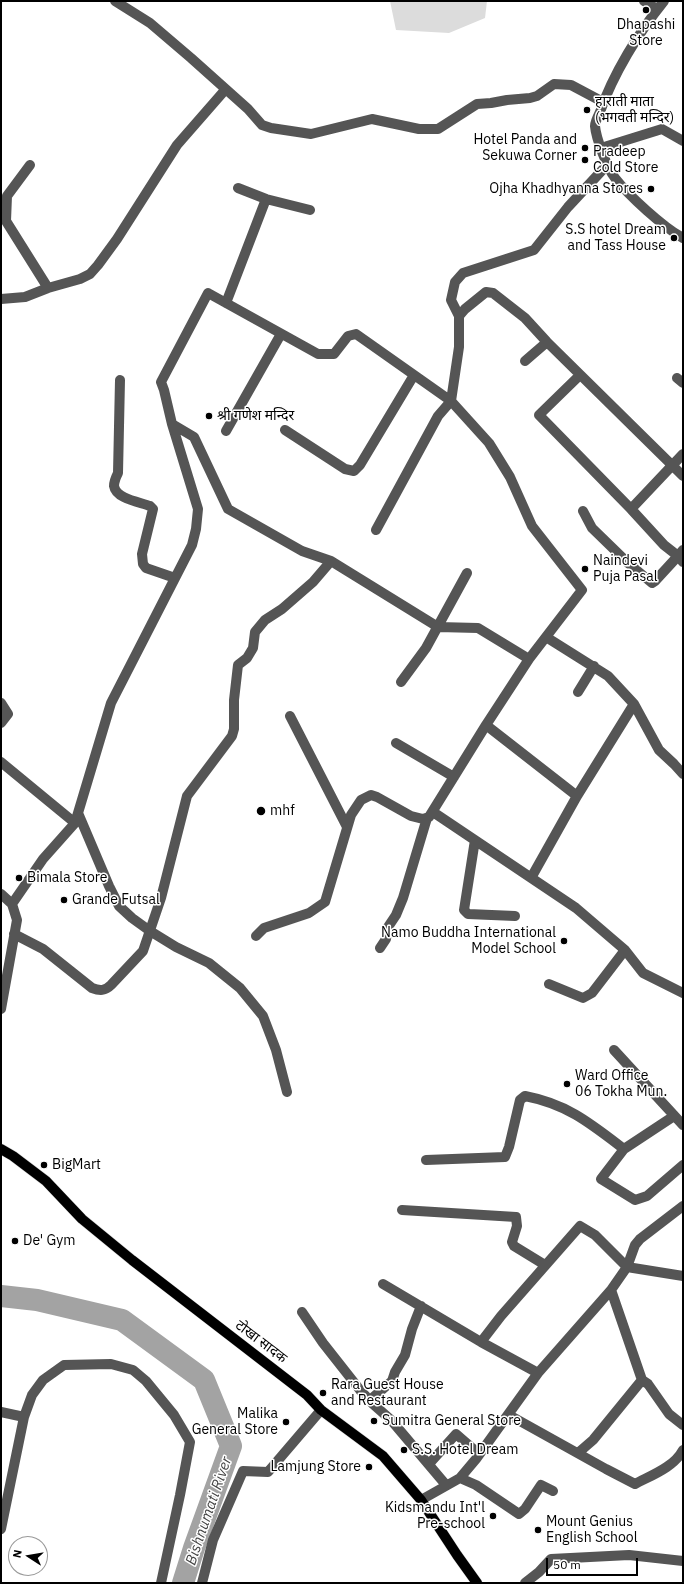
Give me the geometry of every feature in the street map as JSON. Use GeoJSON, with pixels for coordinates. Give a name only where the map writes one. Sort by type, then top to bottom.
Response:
{"type":"FeatureCollection","features":[{"type":"Feature","properties":{"kind":"main road","name":"टोखा सादक"},"geometry":{"type":"LineString","coordinates":[[1,1149],[14,1156],[46,1181],[82,1219],[193,1308],[307,1395],[321,1410],[383,1456],[421,1500],[477,1583]]}},
{"type":"Feature","properties":{"kind":"street"},"geometry":{"type":"LineString","coordinates":[[115,1],[156,28],[248,110],[262,125],[311,134],[372,119],[419,129],[438,129],[477,104],[530,98],[537,96],[554,84],[571,85],[603,102]]}},
{"type":"Feature","properties":{"kind":"street"},"geometry":{"type":"LineString","coordinates":[[644,1],[661,5],[627,56],[603,102],[595,125],[607,165],[614,177],[645,208],[675,234],[683,238]]}},
{"type":"Feature","properties":{"kind":"street"},"geometry":{"type":"LineString","coordinates":[[1,299],[26,297],[48,288],[80,279],[90,274],[98,265],[143,200],[160,169],[177,145],[225,90]]}},
{"type":"Feature","properties":{"kind":"street"},"geometry":{"type":"LineString","coordinates":[[601,148],[662,129],[683,141]]}},
{"type":"Feature","properties":{"kind":"street"},"geometry":{"type":"LineString","coordinates":[[30,165],[7,196],[6,221],[48,288]]}},
{"type":"Feature","properties":{"kind":"street"},"geometry":{"type":"LineString","coordinates":[[376,530],[438,416],[451,401],[459,347],[460,316],[451,300],[455,282],[463,274],[534,250],[568,207],[607,165]]}},
{"type":"Feature","properties":{"kind":"street"},"geometry":{"type":"LineString","coordinates":[[238,188],[266,198],[310,210]]}},
{"type":"Feature","properties":{"kind":"street"},"geometry":{"type":"LineString","coordinates":[[226,303],[266,198]]}},
{"type":"Feature","properties":{"kind":"street"},"geometry":{"type":"LineString","coordinates":[[460,316],[465,309],[486,292],[490,291],[525,318],[547,342],[683,476]]}},
{"type":"Feature","properties":{"kind":"street"},"geometry":{"type":"LineString","coordinates":[[12,904],[43,859],[77,818],[111,703],[192,545],[196,529],[198,509],[161,382],[208,293],[318,354],[334,354],[348,336],[356,334],[451,401],[489,444],[510,476],[532,526],[582,590],[529,659],[430,815],[403,898],[396,915],[388,927],[386,939],[380,948]]}},
{"type":"Feature","properties":{"kind":"street"},"geometry":{"type":"LineString","coordinates":[[226,431],[281,334]]}},
{"type":"Feature","properties":{"kind":"street"},"geometry":{"type":"LineString","coordinates":[[525,361],[547,342]]}},
{"type":"Feature","properties":{"kind":"street"},"geometry":{"type":"LineString","coordinates":[[285,430],[346,469],[354,471],[360,465],[414,375]]}},
{"type":"Feature","properties":{"kind":"street"},"geometry":{"type":"LineString","coordinates":[[580,375],[539,415],[664,545],[681,556],[652,583],[628,563],[592,528],[583,511]]}},
{"type":"Feature","properties":{"kind":"street"},"geometry":{"type":"LineString","coordinates":[[120,380],[118,473],[114,484],[115,490],[120,496],[150,506],[153,509],[142,554],[143,564],[146,568],[175,578]]}},
{"type":"Feature","properties":{"kind":"street"},"geometry":{"type":"LineString","coordinates":[[172,424],[194,437],[228,509],[302,551],[330,561],[438,627],[478,628],[529,659]]}},
{"type":"Feature","properties":{"kind":"street"},"geometry":{"type":"LineString","coordinates":[[631,509],[683,454]]}},
{"type":"Feature","properties":{"kind":"street"},"geometry":{"type":"LineString","coordinates":[[14,934],[43,950],[92,988],[100,991],[111,986],[143,950],[161,898],[187,796],[232,736],[234,729],[234,700],[238,665],[247,658],[253,648],[255,632],[265,620],[282,609],[312,582],[330,561]]}},
{"type":"Feature","properties":{"kind":"street"},"geometry":{"type":"LineString","coordinates":[[401,682],[426,648],[467,573]]}},
{"type":"Feature","properties":{"kind":"street"},"geometry":{"type":"LineString","coordinates":[[546,637],[608,676],[634,704],[659,750],[683,774]]}},
{"type":"Feature","properties":{"kind":"street"},"geometry":{"type":"LineString","coordinates":[[578,692],[594,666]]}},
{"type":"Feature","properties":{"kind":"street"},"geometry":{"type":"LineString","coordinates":[[1,703],[8,714],[1,723]]}},
{"type":"Feature","properties":{"kind":"street"},"geometry":{"type":"LineString","coordinates":[[531,878],[577,796],[634,704]]}},
{"type":"Feature","properties":{"kind":"street"},"geometry":{"type":"LineString","coordinates":[[290,716],[347,827]]}},
{"type":"Feature","properties":{"kind":"street"},"geometry":{"type":"LineString","coordinates":[[486,725],[577,796]]}},
{"type":"Feature","properties":{"kind":"street"},"geometry":{"type":"LineString","coordinates":[[396,742],[454,777]]}},
{"type":"Feature","properties":{"kind":"street"},"geometry":{"type":"LineString","coordinates":[[1,762],[77,818],[119,906],[150,931],[176,947],[210,963],[240,988],[263,1016],[276,1050],[287,1092]]}},
{"type":"Feature","properties":{"kind":"street"},"geometry":{"type":"LineString","coordinates":[[256,936],[264,928],[310,914],[325,902],[351,815],[360,800],[372,795],[411,816],[420,819],[430,815]]}},
{"type":"Feature","properties":{"kind":"street"},"geometry":{"type":"LineString","coordinates":[[430,815],[475,840],[576,908],[625,950],[643,973],[683,993]]}},
{"type":"Feature","properties":{"kind":"street"},"geometry":{"type":"LineString","coordinates":[[475,840],[464,910],[468,914],[515,916]]}},
{"type":"Feature","properties":{"kind":"street"},"geometry":{"type":"LineString","coordinates":[[1,894],[12,904],[17,920],[1,1009]]}},
{"type":"Feature","properties":{"kind":"street"},"geometry":{"type":"LineString","coordinates":[[549,984],[583,998],[592,992],[625,950]]}},
{"type":"Feature","properties":{"kind":"street"},"geometry":{"type":"LineString","coordinates":[[614,1050],[683,1125]]}},
{"type":"Feature","properties":{"kind":"street"},"geometry":{"type":"LineString","coordinates":[[426,1160],[505,1157],[509,1147],[520,1100],[525,1096],[568,1110],[585,1119],[624,1149]]}},
{"type":"Feature","properties":{"kind":"street"},"geometry":{"type":"LineString","coordinates":[[674,1116],[624,1149],[602,1180],[635,1200],[647,1196],[683,1165]]}},
{"type":"Feature","properties":{"kind":"street"},"geometry":{"type":"LineString","coordinates":[[421,1500],[460,1478],[509,1415],[538,1373],[611,1290],[627,1267],[640,1238],[683,1206]]}},
{"type":"Feature","properties":{"kind":"street"},"geometry":{"type":"LineString","coordinates":[[402,1210],[516,1217],[517,1226],[512,1242],[514,1246],[545,1265]]}},
{"type":"Feature","properties":{"kind":"street"},"geometry":{"type":"LineString","coordinates":[[482,1342],[501,1316],[580,1226],[595,1235],[627,1267],[683,1276]]}},
{"type":"Feature","properties":{"kind":"street"},"geometry":{"type":"LineString","coordinates":[[383,1284],[538,1373]]}},
{"type":"Feature","properties":{"kind":"street"},"geometry":{"type":"LineString","coordinates":[[611,1290],[642,1380],[648,1384],[668,1414],[683,1425]]}},
{"type":"Feature","properties":{"kind":"street"},"geometry":{"type":"LineString","coordinates":[[370,1400],[392,1381],[394,1372],[406,1355],[412,1329],[421,1306]]}},
{"type":"Feature","properties":{"kind":"street"},"geometry":{"type":"LineString","coordinates":[[302,1312],[323,1343],[370,1400],[391,1420],[446,1486]]}},
{"type":"Feature","properties":{"kind":"street"},"geometry":{"type":"LineString","coordinates":[[1,1529],[24,1417],[32,1395],[43,1380],[64,1365],[111,1364],[133,1370],[146,1381],[174,1415],[190,1442],[161,1583]]}},
{"type":"Feature","properties":{"kind":"street"},"geometry":{"type":"LineString","coordinates":[[578,1453],[593,1440],[642,1380]]}},
{"type":"Feature","properties":{"kind":"street"},"geometry":{"type":"LineString","coordinates":[[202,1583],[213,1540],[243,1471],[268,1472],[321,1410]]}},
{"type":"Feature","properties":{"kind":"street"},"geometry":{"type":"LineString","coordinates":[[1,1412],[24,1417]]}},
{"type":"Feature","properties":{"kind":"street"},"geometry":{"type":"LineString","coordinates":[[509,1415],[635,1484],[663,1469],[679,1457],[683,1450]]}},
{"type":"Feature","properties":{"kind":"street"},"geometry":{"type":"LineString","coordinates":[[429,1464],[456,1434],[480,1454]]}},
{"type":"Feature","properties":{"kind":"street"},"geometry":{"type":"LineString","coordinates":[[460,1478],[476,1485],[519,1514],[525,1509],[541,1485],[553,1491]]}},
{"type":"Feature","properties":{"kind":"street"},"geometry":{"type":"LineString","coordinates":[[525,1583],[551,1560],[629,1555],[683,1561]]}},
{"type":"Feature","properties":{"kind":"shaded area"},"geometry":{"type":"Polygon","coordinates":[[[390,1],[487,1],[485,18],[449,33],[396,30],[390,1]]]}},
{"type":"Feature","properties":{"kind":"waterway","name":"Bishnumati River"},"geometry":{"type":"LineString","coordinates":[[1,1296],[37,1300],[122,1320],[204,1380],[231,1446],[183,1583]]}},
{"type":"Feature","properties":{"kind":"place","name":"Dhapashi Store"},"geometry":{"type":"Point","coordinates":[646,10]}},
{"type":"Feature","properties":{"kind":"place","name":"हाराती माता (भगवती मन्दिर)"},"geometry":{"type":"Point","coordinates":[587,110]}},
{"type":"Feature","properties":{"kind":"place","name":"Hotel Panda and Sekuwa Corner"},"geometry":{"type":"Point","coordinates":[585,148]}},
{"type":"Feature","properties":{"kind":"place","name":"Pradeep Cold Store"},"geometry":{"type":"Point","coordinates":[585,160]}},
{"type":"Feature","properties":{"kind":"place","name":"Ojha Khadhyanna Stores"},"geometry":{"type":"Point","coordinates":[651,189]}},
{"type":"Feature","properties":{"kind":"place","name":"S.S hotel Dream and Tass House"},"geometry":{"type":"Point","coordinates":[674,238]}},
{"type":"Feature","properties":{"kind":"place","name":"श्री गणेश मन्दिर"},"geometry":{"type":"Point","coordinates":[209,416]}},
{"type":"Feature","properties":{"kind":"place","name":"Naindevi Puja Pasal"},"geometry":{"type":"Point","coordinates":[585,569]}},
{"type":"Feature","properties":{"kind":"place","name":"mhf"},"geometry":{"type":"Point","coordinates":[261,811]}},
{"type":"Feature","properties":{"kind":"place","name":"Bimala Store"},"geometry":{"type":"Point","coordinates":[19,878]}},
{"type":"Feature","properties":{"kind":"place","name":"Grande Futsal"},"geometry":{"type":"Point","coordinates":[64,900]}},
{"type":"Feature","properties":{"kind":"place","name":"Namo Buddha International Model School"},"geometry":{"type":"Point","coordinates":[564,941]}},
{"type":"Feature","properties":{"kind":"place","name":"Ward Office 06 Tokha Mun."},"geometry":{"type":"Point","coordinates":[567,1084]}},
{"type":"Feature","properties":{"kind":"place","name":"BigMart"},"geometry":{"type":"Point","coordinates":[44,1165]}},
{"type":"Feature","properties":{"kind":"place","name":"De' Gym"},"geometry":{"type":"Point","coordinates":[15,1241]}},
{"type":"Feature","properties":{"kind":"place","name":"Rara Guest House and Restaurant"},"geometry":{"type":"Point","coordinates":[323,1393]}},
{"type":"Feature","properties":{"kind":"place","name":"Sumitra General Store"},"geometry":{"type":"Point","coordinates":[374,1421]}},
{"type":"Feature","properties":{"kind":"place","name":"Malika General Store"},"geometry":{"type":"Point","coordinates":[286,1422]}},
{"type":"Feature","properties":{"kind":"place","name":"S.S. Hotel Dream"},"geometry":{"type":"Point","coordinates":[404,1450]}},
{"type":"Feature","properties":{"kind":"place","name":"Lamjung Store"},"geometry":{"type":"Point","coordinates":[369,1467]}},
{"type":"Feature","properties":{"kind":"place","name":"Kidsmandu Int'l Pre-school"},"geometry":{"type":"Point","coordinates":[493,1516]}},
{"type":"Feature","properties":{"kind":"place","name":"Mount Genius English School"},"geometry":{"type":"Point","coordinates":[538,1530]}}]}
